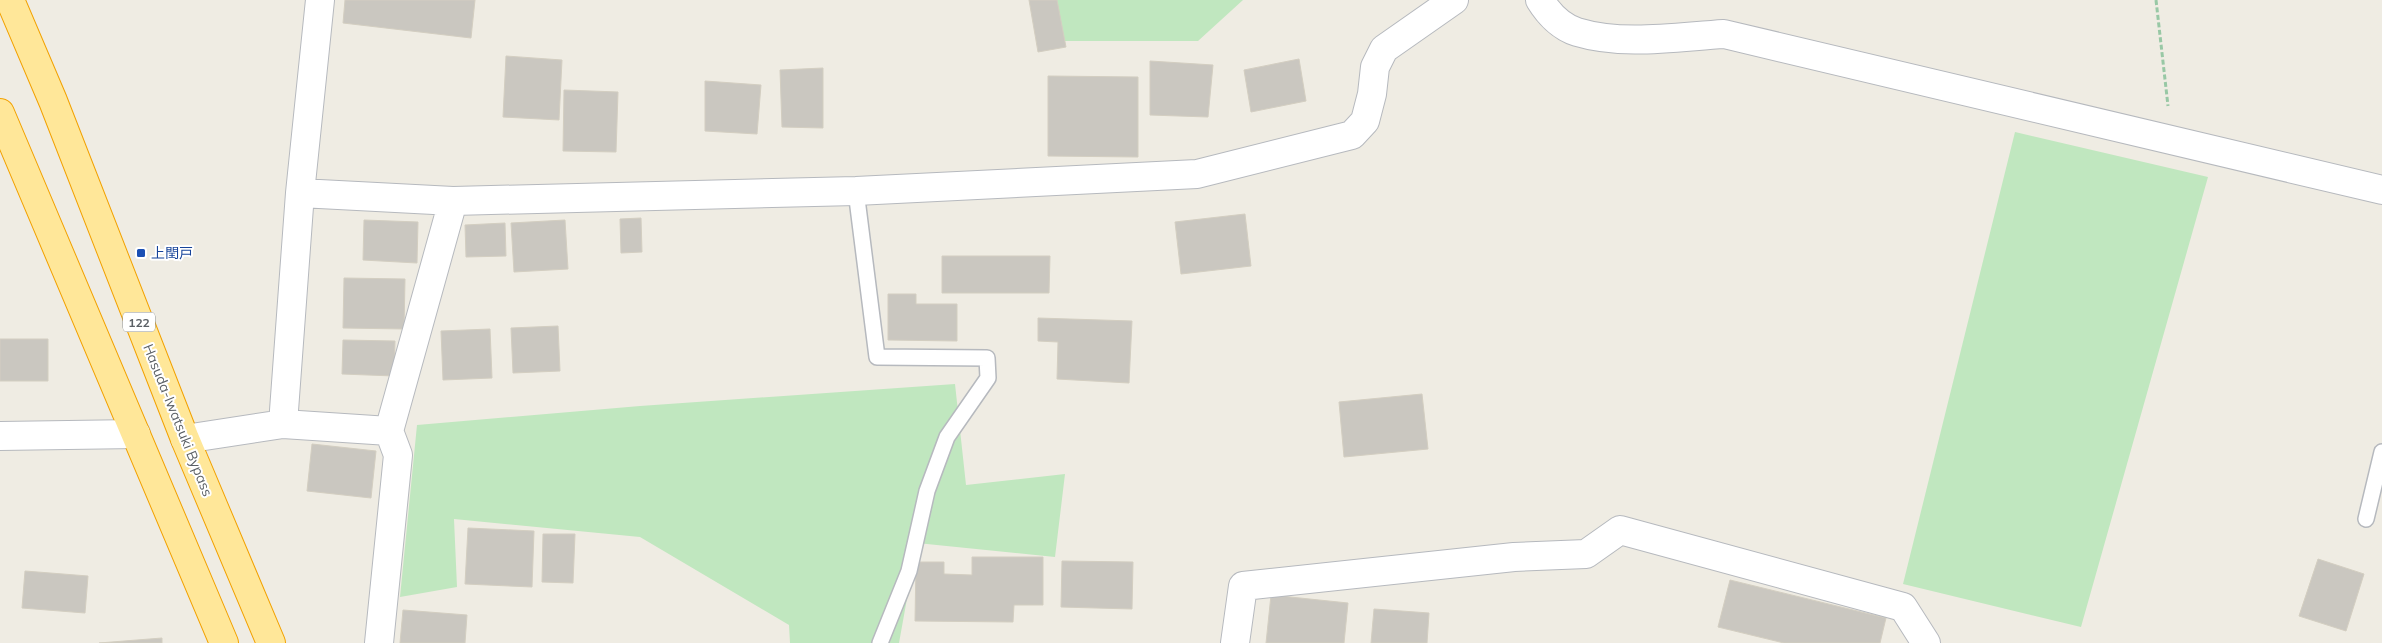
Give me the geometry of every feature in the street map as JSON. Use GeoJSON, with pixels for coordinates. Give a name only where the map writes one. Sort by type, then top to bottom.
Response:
{"type":"FeatureCollection","features":[{"type":"Feature","properties":{"kind":"highway","name":"Hasuda-Iwatsuki Bypass"},"geometry":{"type":"LineString","coordinates":[[10,0],[53,101],[185,439],[271,643]]}},
{"type":"Feature","properties":{"kind":"highway"},"geometry":{"type":"LineString","coordinates":[[0,113],[224,643]]}},
{"type":"Feature","properties":{"kind":"street"},"geometry":{"type":"LineString","coordinates":[[284,424],[300,193],[320,0]]}},
{"type":"Feature","properties":{"kind":"street"},"geometry":{"type":"LineString","coordinates":[[300,193],[453,201],[856,191],[1197,174],[1352,135],[1365,121],[1372,94],[1375,66],[1384,49],[1454,0]]}},
{"type":"Feature","properties":{"kind":"street"},"geometry":{"type":"LineString","coordinates":[[1540,0],[1549,14],[1576,32],[1626,40],[1724,34],[2382,190]]}},
{"type":"Feature","properties":{"kind":"street"},"geometry":{"type":"LineString","coordinates":[[379,643],[398,455],[389,431],[453,201]]}},
{"type":"Feature","properties":{"kind":"street"},"geometry":{"type":"LineString","coordinates":[[185,439],[284,424],[389,431]]}},
{"type":"Feature","properties":{"kind":"street"},"geometry":{"type":"LineString","coordinates":[[0,436],[136,434]]}},
{"type":"Feature","properties":{"kind":"street"},"geometry":{"type":"LineString","coordinates":[[1235,643],[1243,586],[1514,557],[1586,554],[1620,530],[1903,607],[1926,643]]}},
{"type":"Feature","properties":{"kind":"lane"},"geometry":{"type":"LineString","coordinates":[[856,191],[877,357],[987,358],[988,378],[947,437],[927,491],[909,571],[880,643]]}},
{"type":"Feature","properties":{"kind":"lane"},"geometry":{"type":"LineString","coordinates":[[2366,519],[2382,452]]}},
{"type":"Feature","properties":{"kind":"path"},"geometry":{"type":"LineString","coordinates":[[2156,0],[2172,141]]}},
{"type":"Feature","properties":{"kind":"green space"},"geometry":{"type":"Polygon","coordinates":[[[1049,0],[1243,0],[1198,41],[1052,41],[1049,0]]]}},
{"type":"Feature","properties":{"kind":"green space"},"geometry":{"type":"Polygon","coordinates":[[[2015,132],[2208,177],[2081,627],[1903,584],[2015,132]]]}},
{"type":"Feature","properties":{"kind":"green space"},"geometry":{"type":"Polygon","coordinates":[[[955,384],[966,485],[1065,474],[1055,557],[917,543],[899,643],[790,643],[789,625],[640,537],[454,519],[457,587],[400,597],[417,425],[640,406],[955,384]]]}},
{"type":"Feature","properties":{"kind":"building"},"geometry":{"type":"Polygon","coordinates":[[[345,0],[475,0],[471,38],[343,23],[345,0]]]}},
{"type":"Feature","properties":{"kind":"building"},"geometry":{"type":"Polygon","coordinates":[[[1029,0],[1057,0],[1066,47],[1038,52],[1029,0]]]}},
{"type":"Feature","properties":{"kind":"building"},"geometry":{"type":"Polygon","coordinates":[[[506,56],[562,60],[559,120],[503,117],[506,56]]]}},
{"type":"Feature","properties":{"kind":"building"},"geometry":{"type":"Polygon","coordinates":[[[1299,59],[1306,101],[1251,112],[1244,70],[1299,59]]]}},
{"type":"Feature","properties":{"kind":"building"},"geometry":{"type":"Polygon","coordinates":[[[1150,61],[1213,65],[1208,117],[1150,115],[1150,61]]]}},
{"type":"Feature","properties":{"kind":"building"},"geometry":{"type":"Polygon","coordinates":[[[823,68],[823,128],[782,127],[780,70],[823,68]]]}},
{"type":"Feature","properties":{"kind":"building"},"geometry":{"type":"Polygon","coordinates":[[[1048,76],[1138,77],[1138,157],[1048,156],[1048,76]]]}},
{"type":"Feature","properties":{"kind":"building"},"geometry":{"type":"Polygon","coordinates":[[[705,81],[761,85],[757,134],[705,131],[705,81]]]}},
{"type":"Feature","properties":{"kind":"building"},"geometry":{"type":"Polygon","coordinates":[[[564,90],[618,92],[616,152],[563,151],[564,90]]]}},
{"type":"Feature","properties":{"kind":"building"},"geometry":{"type":"Polygon","coordinates":[[[1245,214],[1251,266],[1181,274],[1175,222],[1245,214]]]}},
{"type":"Feature","properties":{"kind":"building"},"geometry":{"type":"Polygon","coordinates":[[[641,218],[642,252],[621,253],[620,219],[641,218]]]}},
{"type":"Feature","properties":{"kind":"building"},"geometry":{"type":"Polygon","coordinates":[[[364,220],[418,222],[417,263],[363,260],[364,220]]]}},
{"type":"Feature","properties":{"kind":"building"},"geometry":{"type":"Polygon","coordinates":[[[565,220],[568,269],[514,272],[511,223],[565,220]]]}},
{"type":"Feature","properties":{"kind":"building"},"geometry":{"type":"Polygon","coordinates":[[[505,223],[506,256],[466,257],[465,225],[505,223]]]}},
{"type":"Feature","properties":{"kind":"building"},"geometry":{"type":"Polygon","coordinates":[[[942,256],[1050,256],[1049,293],[942,293],[942,256]]]}},
{"type":"Feature","properties":{"kind":"building"},"geometry":{"type":"Polygon","coordinates":[[[344,278],[405,279],[404,329],[343,328],[344,278]]]}},
{"type":"Feature","properties":{"kind":"building"},"geometry":{"type":"Polygon","coordinates":[[[888,294],[916,294],[916,304],[957,304],[957,341],[888,340],[888,294]]]}},
{"type":"Feature","properties":{"kind":"building"},"geometry":{"type":"Polygon","coordinates":[[[1038,318],[1132,321],[1129,383],[1057,379],[1058,342],[1038,341],[1038,318]]]}},
{"type":"Feature","properties":{"kind":"building"},"geometry":{"type":"Polygon","coordinates":[[[558,326],[560,371],[513,373],[511,328],[558,326]]]}},
{"type":"Feature","properties":{"kind":"building"},"geometry":{"type":"Polygon","coordinates":[[[490,329],[492,378],[443,380],[441,331],[490,329]]]}},
{"type":"Feature","properties":{"kind":"building"},"geometry":{"type":"Polygon","coordinates":[[[0,339],[48,339],[48,381],[0,381],[0,339]]]}},
{"type":"Feature","properties":{"kind":"building"},"geometry":{"type":"Polygon","coordinates":[[[343,340],[395,341],[394,376],[342,374],[343,340]]]}},
{"type":"Feature","properties":{"kind":"building"},"geometry":{"type":"Polygon","coordinates":[[[1422,394],[1428,449],[1344,457],[1339,402],[1422,394]]]}},
{"type":"Feature","properties":{"kind":"building"},"geometry":{"type":"Polygon","coordinates":[[[312,444],[376,451],[371,498],[307,491],[312,444]]]}},
{"type":"Feature","properties":{"kind":"building"},"geometry":{"type":"Polygon","coordinates":[[[468,528],[534,531],[532,587],[465,584],[468,528]]]}},
{"type":"Feature","properties":{"kind":"building"},"geometry":{"type":"Polygon","coordinates":[[[543,534],[575,534],[573,583],[542,582],[543,534]]]}},
{"type":"Feature","properties":{"kind":"building"},"geometry":{"type":"Polygon","coordinates":[[[972,557],[1043,557],[1043,605],[1014,605],[1013,622],[915,621],[916,562],[944,562],[944,574],[972,575],[972,557]]]}},
{"type":"Feature","properties":{"kind":"building"},"geometry":{"type":"Polygon","coordinates":[[[2318,559],[2364,574],[2346,631],[2299,616],[2318,559]]]}},
{"type":"Feature","properties":{"kind":"building"},"geometry":{"type":"Polygon","coordinates":[[[1062,561],[1133,562],[1132,609],[1061,607],[1062,561]]]}},
{"type":"Feature","properties":{"kind":"building"},"geometry":{"type":"Polygon","coordinates":[[[25,571],[88,576],[85,613],[22,608],[25,571]]]}},
{"type":"Feature","properties":{"kind":"building"},"geometry":{"type":"Polygon","coordinates":[[[1730,580],[1886,618],[1880,643],[1784,643],[1718,627],[1730,580]]]}},
{"type":"Feature","properties":{"kind":"building"},"geometry":{"type":"Polygon","coordinates":[[[1271,595],[1348,603],[1344,643],[1266,643],[1271,595]]]}},
{"type":"Feature","properties":{"kind":"building"},"geometry":{"type":"Polygon","coordinates":[[[1374,609],[1429,613],[1427,643],[1371,643],[1374,609]]]}},
{"type":"Feature","properties":{"kind":"building"},"geometry":{"type":"Polygon","coordinates":[[[403,610],[467,615],[465,643],[400,643],[403,610]]]}},
{"type":"Feature","properties":{"kind":"building"},"geometry":{"type":"Polygon","coordinates":[[[162,638],[162,643],[99,643],[162,638]]]}},
{"type":"Feature","properties":{"kind":"place","name":"上閏戸"},"geometry":{"type":"Point","coordinates":[141,253]}}]}
